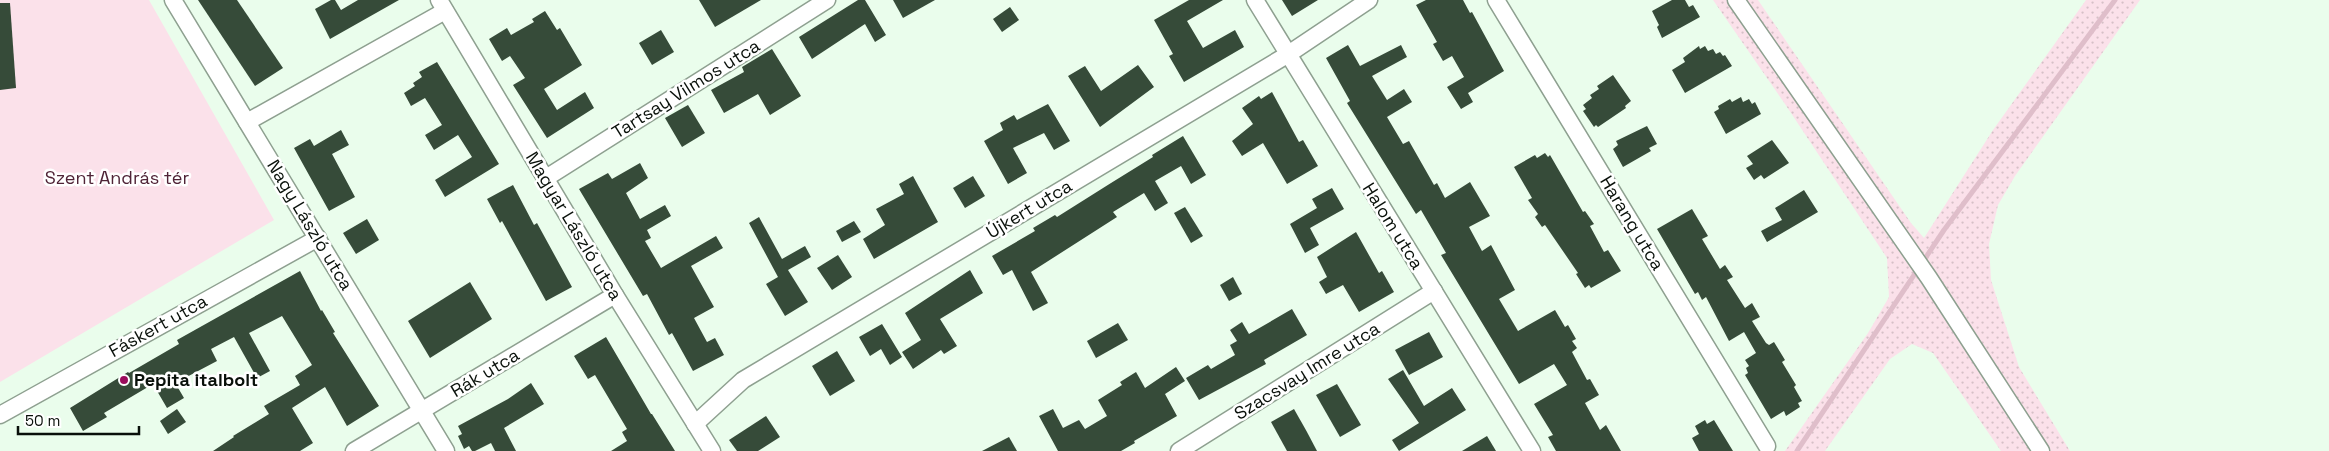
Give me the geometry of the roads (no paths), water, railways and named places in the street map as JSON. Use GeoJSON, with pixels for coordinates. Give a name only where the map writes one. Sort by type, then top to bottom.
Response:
{"type":"FeatureCollection","features":[{"type":"Feature","properties":{"kind":"street","name":"Nagy László utca"},"geometry":{"type":"LineString","coordinates":[[173,0],[446,451]]}},
{"type":"Feature","properties":{"kind":"street","name":"Tartsay Vilmos utca"},"geometry":{"type":"LineString","coordinates":[[546,178],[827,0]]}},
{"type":"Feature","properties":{"kind":"street","name":"Halom utca"},"geometry":{"type":"LineString","coordinates":[[1254,0],[1532,451]]}},
{"type":"Feature","properties":{"kind":"street","name":"Újkert utca"},"geometry":{"type":"LineString","coordinates":[[695,424],[743,380],[1287,55],[1369,0]]}},
{"type":"Feature","properties":{"kind":"street","name":"Harang utca"},"geometry":{"type":"LineString","coordinates":[[1496,0],[1768,446]]}},
{"type":"Feature","properties":{"kind":"street"},"geometry":{"type":"LineString","coordinates":[[1736,0],[1929,278],[2041,451]]}},
{"type":"Feature","properties":{"kind":"street"},"geometry":{"type":"LineString","coordinates":[[247,122],[442,6]]}},
{"type":"Feature","properties":{"kind":"street","name":"Magyar László utca"},"geometry":{"type":"LineString","coordinates":[[442,6],[615,295],[712,451]]}},
{"type":"Feature","properties":{"kind":"street","name":"Fáskert utca"},"geometry":{"type":"LineString","coordinates":[[0,415],[318,238]]}},
{"type":"Feature","properties":{"kind":"street","name":"Szacsvay Imre utca"},"geometry":{"type":"LineString","coordinates":[[1180,451],[1434,291]]}},
{"type":"Feature","properties":{"kind":"street","name":"Rák utca"},"geometry":{"type":"LineString","coordinates":[[354,451],[615,295]]}},
{"type":"Feature","properties":{"kind":"waterway"},"geometry":{"type":"LineString","coordinates":[[1797,451],[1944,230],[2115,0]]}},
{"type":"Feature","properties":{"kind":"place","name":"Pepita italbolt"},"geometry":{"type":"Point","coordinates":[124,380]}},
{"type":"Feature","properties":{"kind":"park label","name":"Szent András tér"},"geometry":{"type":"Point","coordinates":[117,178]}}]}
